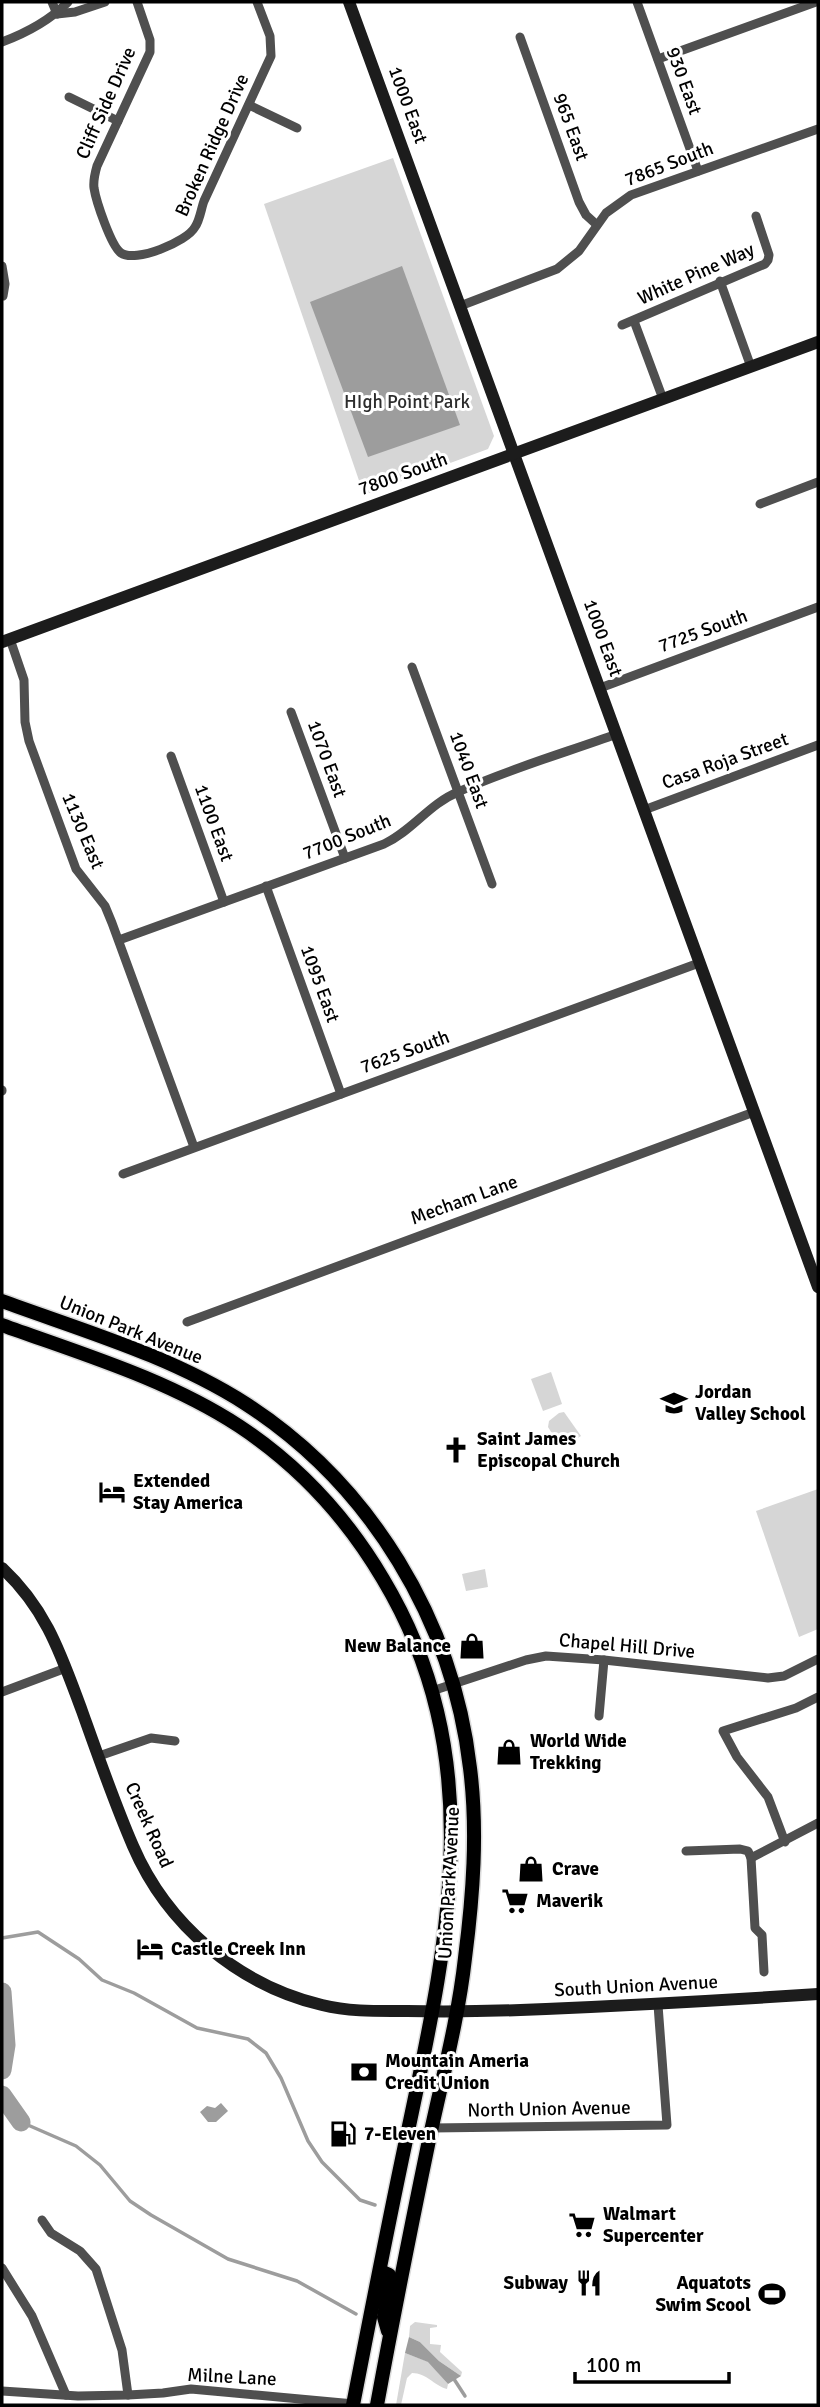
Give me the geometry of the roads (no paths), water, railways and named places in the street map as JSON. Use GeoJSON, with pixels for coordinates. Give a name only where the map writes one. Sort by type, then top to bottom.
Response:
{"type":"FeatureCollection","features":[{"type":"Feature","properties":{"kind":"main road","name":"Union Park Avenue"},"geometry":{"type":"LineString","coordinates":[[2,1301],[171,1363],[222,1390],[268,1419],[294,1440],[355,1501],[393,1552],[426,1612],[453,1684],[469,1757],[474,1833],[471,1907],[456,2013],[377,2405]]}},
{"type":"Feature","properties":{"kind":"main road","name":"Union Park Avenue"},"geometry":{"type":"LineString","coordinates":[[2,1325],[124,1369],[186,1395],[236,1424],[288,1464],[337,1514],[375,1565],[410,1630],[432,1691],[448,1766],[452,1836],[449,1906],[434,2013],[354,2404]]}},
{"type":"Feature","properties":{"kind":"main road"},"geometry":{"type":"LineString","coordinates":[[380,2270],[389,2275],[390,2279],[384,2317],[390,2335]]}},
{"type":"Feature","properties":{"kind":"street"},"geometry":{"type":"LineString","coordinates":[[52,2],[57,14]]}},
{"type":"Feature","properties":{"kind":"street"},"geometry":{"type":"LineString","coordinates":[[2,42],[57,14],[68,2]]}},
{"type":"Feature","properties":{"kind":"street"},"geometry":{"type":"LineString","coordinates":[[57,14],[75,12],[105,2]]}},
{"type":"Feature","properties":{"kind":"street","name":"Cliff Side Drive"},"geometry":{"type":"LineString","coordinates":[[124,255],[113,242],[94,185],[97,166],[150,52],[147,28],[137,2]]}},
{"type":"Feature","properties":{"kind":"street","name":"Broken Ridge Drive"},"geometry":{"type":"LineString","coordinates":[[124,255],[137,256],[176,243],[196,226],[204,201],[271,55],[270,36],[257,2]]}},
{"type":"Feature","properties":{"kind":"street","name":"1000 East"},"geometry":{"type":"LineString","coordinates":[[349,2],[817,1282]]}},
{"type":"Feature","properties":{"kind":"street","name":"930 East"},"geometry":{"type":"LineString","coordinates":[[637,2],[698,171]]}},
{"type":"Feature","properties":{"kind":"street"},"geometry":{"type":"LineString","coordinates":[[658,59],[816,2]]}},
{"type":"Feature","properties":{"kind":"street","name":"965 East"},"geometry":{"type":"LineString","coordinates":[[520,37],[579,202],[586,215],[597,225]]}},
{"type":"Feature","properties":{"kind":"street"},"geometry":{"type":"LineString","coordinates":[[69,97],[118,121]]}},
{"type":"Feature","properties":{"kind":"street"},"geometry":{"type":"LineString","coordinates":[[249,105],[297,128]]}},
{"type":"Feature","properties":{"kind":"street","name":"7865 South"},"geometry":{"type":"LineString","coordinates":[[460,306],[557,269],[579,251],[606,213],[631,195],[818,129]]}},
{"type":"Feature","properties":{"kind":"street","name":"White Pine Way"},"geometry":{"type":"LineString","coordinates":[[622,325],[720,281],[759,267],[768,260],[768,249],[756,216]]}},
{"type":"Feature","properties":{"kind":"street"},"geometry":{"type":"LineString","coordinates":[[2,266],[5,284],[3,296]]}},
{"type":"Feature","properties":{"kind":"street"},"geometry":{"type":"LineString","coordinates":[[720,281],[751,367]]}},
{"type":"Feature","properties":{"kind":"street","name":"White Pine Way"},"geometry":{"type":"LineString","coordinates":[[634,321],[663,399]]}},
{"type":"Feature","properties":{"kind":"street","name":"7800 South"},"geometry":{"type":"LineString","coordinates":[[6,640],[818,342]]}},
{"type":"Feature","properties":{"kind":"street"},"geometry":{"type":"LineString","coordinates":[[760,503],[818,482]]}},
{"type":"Feature","properties":{"kind":"street","name":"7725 South"},"geometry":{"type":"LineString","coordinates":[[600,688],[818,607]]}},
{"type":"Feature","properties":{"kind":"street","name":"1130 East"},"geometry":{"type":"LineString","coordinates":[[6,640],[24,680],[25,722],[29,741],[76,869],[105,906],[194,1147]]}},
{"type":"Feature","properties":{"kind":"street","name":"1040 East"},"geometry":{"type":"LineString","coordinates":[[412,667],[492,884]]}},
{"type":"Feature","properties":{"kind":"street","name":"1070 East"},"geometry":{"type":"LineString","coordinates":[[291,712],[345,858]]}},
{"type":"Feature","properties":{"kind":"street","name":"7700 South"},"geometry":{"type":"LineString","coordinates":[[119,940],[396,838],[409,830],[438,802],[458,792],[617,734]]}},
{"type":"Feature","properties":{"kind":"street","name":"Casa Roja Street"},"geometry":{"type":"LineString","coordinates":[[644,810],[818,745]]}},
{"type":"Feature","properties":{"kind":"street","name":"1100 East"},"geometry":{"type":"LineString","coordinates":[[171,756],[224,902]]}},
{"type":"Feature","properties":{"kind":"street","name":"1095 East"},"geometry":{"type":"LineString","coordinates":[[266,886],[341,1094]]}},
{"type":"Feature","properties":{"kind":"street","name":"7625 South"},"geometry":{"type":"LineString","coordinates":[[122,1174],[699,963]]}},
{"type":"Feature","properties":{"kind":"street","name":"Mecham Lane"},"geometry":{"type":"LineString","coordinates":[[187,1322],[754,1112]]}},
{"type":"Feature","properties":{"kind":"street","name":"Creek Road"},"geometry":{"type":"LineString","coordinates":[[2,1568],[28,1596],[54,1635],[132,1843],[155,1885],[184,1926],[215,1954],[272,1988],[323,2005],[368,2011],[456,2013]]}},
{"type":"Feature","properties":{"kind":"street","name":"Chapel Hill Drive"},"geometry":{"type":"LineString","coordinates":[[432,1691],[546,1656],[768,1678],[784,1676],[818,1659]]}},
{"type":"Feature","properties":{"kind":"street"},"geometry":{"type":"LineString","coordinates":[[599,1716],[604,1660]]}},
{"type":"Feature","properties":{"kind":"street"},"geometry":{"type":"LineString","coordinates":[[2,1692],[66,1668]]}},
{"type":"Feature","properties":{"kind":"street"},"geometry":{"type":"LineString","coordinates":[[785,1842],[768,1797],[737,1757],[723,1731],[796,1708],[818,1697]]}},
{"type":"Feature","properties":{"kind":"street"},"geometry":{"type":"LineString","coordinates":[[99,1756],[151,1738],[175,1741]]}},
{"type":"Feature","properties":{"kind":"street"},"geometry":{"type":"LineString","coordinates":[[751,1858],[818,1822]]}},
{"type":"Feature","properties":{"kind":"street"},"geometry":{"type":"LineString","coordinates":[[686,1852],[740,1849],[748,1851],[751,1858],[755,1928],[762,1935],[764,1972]]}},
{"type":"Feature","properties":{"kind":"street","name":"South Union Avenue"},"geometry":{"type":"LineString","coordinates":[[456,2013],[658,2006],[818,1994]]}},
{"type":"Feature","properties":{"kind":"street","name":"North Union Avenue"},"geometry":{"type":"LineString","coordinates":[[432,2127],[667,2125],[658,2006]]}},
{"type":"Feature","properties":{"kind":"street"},"geometry":{"type":"LineString","coordinates":[[42,2220],[51,2233],[80,2252],[96,2269],[122,2350],[128,2395]]}},
{"type":"Feature","properties":{"kind":"street"},"geometry":{"type":"LineString","coordinates":[[2,2268],[32,2316],[66,2395]]}},
{"type":"Feature","properties":{"kind":"street","name":"Milne Lane"},"geometry":{"type":"LineString","coordinates":[[2,2391],[128,2395],[198,2389],[354,2404]]}},
{"type":"Feature","properties":{"kind":"waterway"},"geometry":{"type":"LineString","coordinates":[[2,1938],[38,1932],[79,1959],[102,1980],[134,1993],[197,2028],[248,2039],[266,2053],[281,2078],[308,2141],[322,2162],[360,2200],[375,2205]]}},
{"type":"Feature","properties":{"kind":"waterway"},"geometry":{"type":"LineString","coordinates":[[2,1992],[6,2045],[2,2070]]}},
{"type":"Feature","properties":{"kind":"waterway"},"geometry":{"type":"LineString","coordinates":[[2,2095],[21,2122]]}},
{"type":"Feature","properties":{"kind":"waterway"},"geometry":{"type":"LineString","coordinates":[[21,2122],[76,2146],[100,2165],[130,2201],[151,2215],[228,2259],[297,2281],[356,2314]]}},
{"type":"Feature","properties":{"kind":"waterway"},"geometry":{"type":"LineString","coordinates":[[452,2376],[465,2396]]}},
{"type":"Feature","properties":{"kind":"place","name":"Jordan Valley School"},"geometry":{"type":"Point","coordinates":[674,1403]}},
{"type":"Feature","properties":{"kind":"place","name":"Saint James Episcopal Church"},"geometry":{"type":"Point","coordinates":[456,1450]}},
{"type":"Feature","properties":{"kind":"place","name":"Extended Stay America"},"geometry":{"type":"Point","coordinates":[112,1492]}},
{"type":"Feature","properties":{"kind":"place","name":"New Balance"},"geometry":{"type":"Point","coordinates":[472,1646]}},
{"type":"Feature","properties":{"kind":"place","name":"World Wide Trekking"},"geometry":{"type":"Point","coordinates":[509,1752]}},
{"type":"Feature","properties":{"kind":"place","name":"Crave"},"geometry":{"type":"Point","coordinates":[531,1869]}},
{"type":"Feature","properties":{"kind":"place","name":"Maverik"},"geometry":{"type":"Point","coordinates":[515,1901]}},
{"type":"Feature","properties":{"kind":"place","name":"Castle Creek Inn"},"geometry":{"type":"Point","coordinates":[150,1949]}},
{"type":"Feature","properties":{"kind":"place","name":"Mountain Ameria Credit Union"},"geometry":{"type":"Point","coordinates":[364,2072]}},
{"type":"Feature","properties":{"kind":"place","name":"7-Eleven"},"geometry":{"type":"Point","coordinates":[343,2134]}},
{"type":"Feature","properties":{"kind":"place","name":"Walmart Supercenter"},"geometry":{"type":"Point","coordinates":[582,2225]}},
{"type":"Feature","properties":{"kind":"place","name":"Subway"},"geometry":{"type":"Point","coordinates":[589,2283]}},
{"type":"Feature","properties":{"kind":"place","name":"Aquatots Swim Scool"},"geometry":{"type":"Point","coordinates":[772,2294]}},
{"type":"Feature","properties":{"kind":"park label","name":"HIgh Point Park"},"geometry":{"type":"Point","coordinates":[407,402]}}]}
